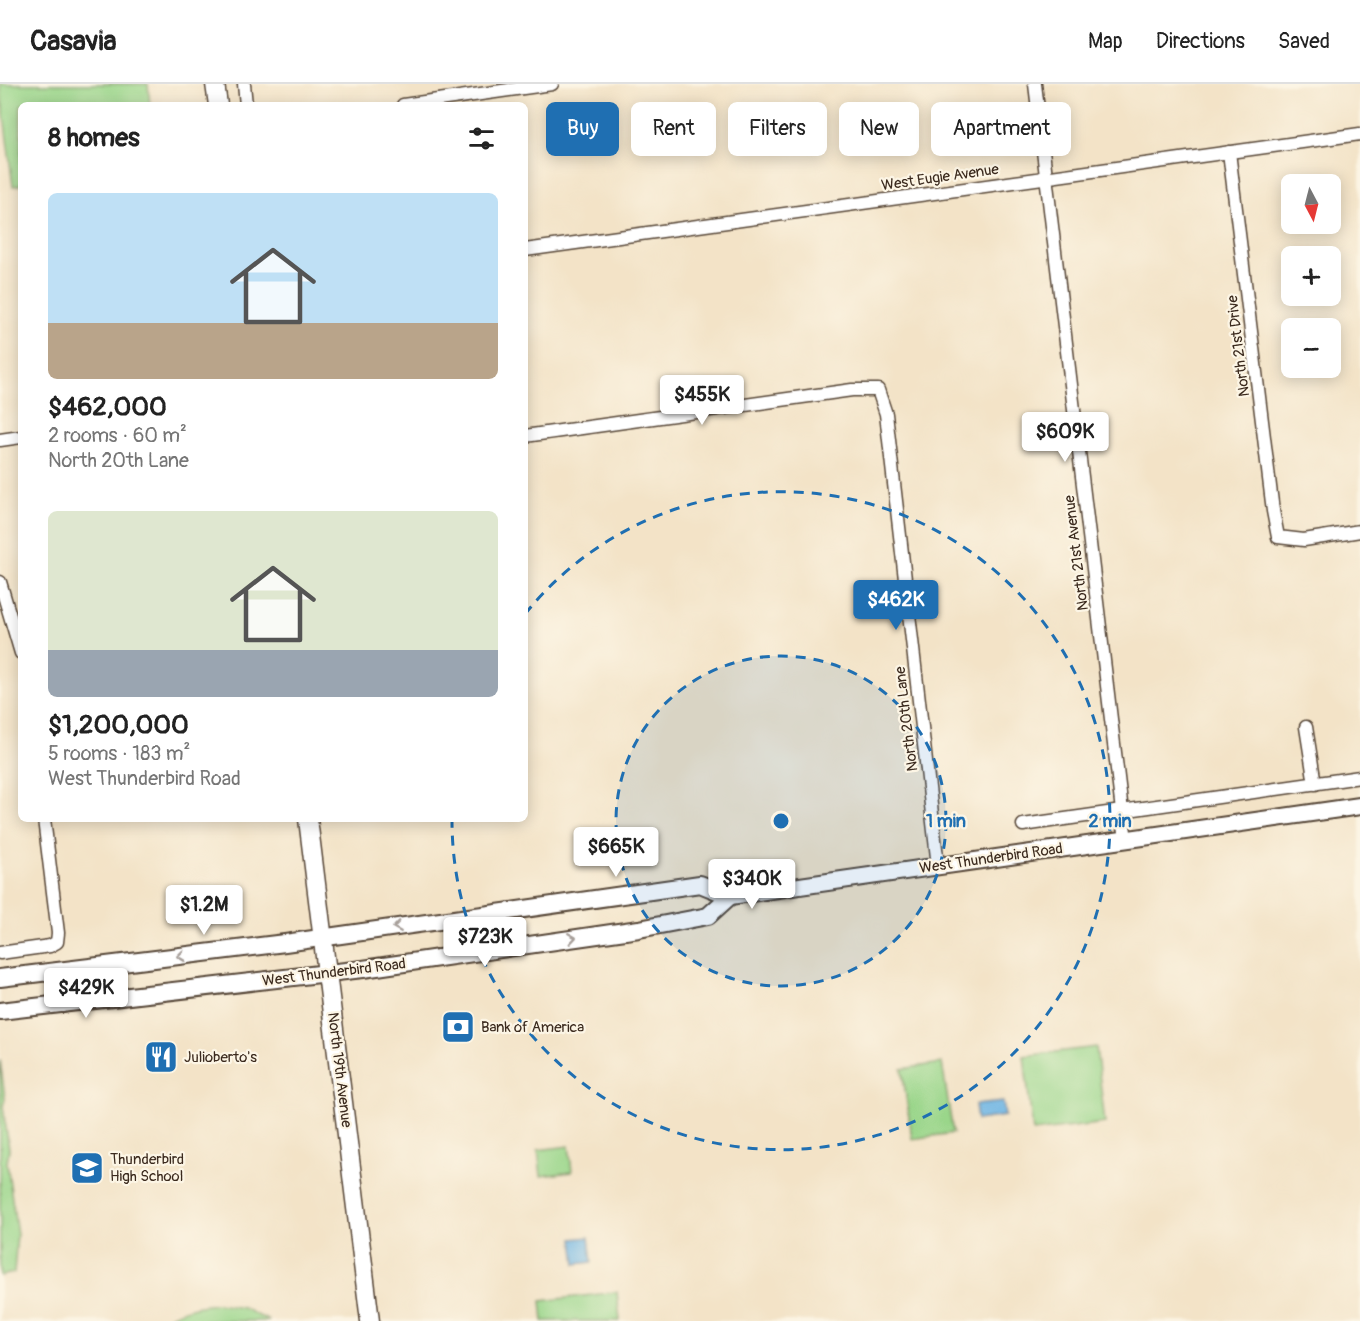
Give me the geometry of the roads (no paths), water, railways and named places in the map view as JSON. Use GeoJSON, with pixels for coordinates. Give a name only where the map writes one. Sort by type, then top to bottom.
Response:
{"type":"FeatureCollection","features":[{"type":"Feature","properties":{"kind":"main road"},"geometry":{"type":"LineString","coordinates":[[215,84],[218,102]]}},
{"type":"Feature","properties":{"kind":"main road","name":"West Thunderbird Road"},"geometry":{"type":"LineString","coordinates":[[0,1011],[327,974],[639,929],[708,916],[730,896],[1360,806]]}},
{"type":"Feature","properties":{"kind":"main road","name":"North 19th Avenue"},"geometry":{"type":"LineString","coordinates":[[308,822],[370,1321]]}},
{"type":"Feature","properties":{"kind":"main road"},"geometry":{"type":"LineString","coordinates":[[0,978],[322,938],[700,884],[730,896]]}},
{"type":"Feature","properties":{"kind":"main road"},"geometry":{"type":"LineString","coordinates":[[59,970],[63,1004]]}},
{"type":"Feature","properties":{"kind":"street"},"geometry":{"type":"LineString","coordinates":[[244,84],[246,102]]}},
{"type":"Feature","properties":{"kind":"street"},"geometry":{"type":"LineString","coordinates":[[424,102],[552,84]]}},
{"type":"Feature","properties":{"kind":"street","name":"North 21st Avenue"},"geometry":{"type":"LineString","coordinates":[[1035,84],[1126,839]]}},
{"type":"Feature","properties":{"kind":"street","name":"West Eugie Avenue"},"geometry":{"type":"LineString","coordinates":[[528,250],[1360,134]]}},
{"type":"Feature","properties":{"kind":"street","name":"North 21st Drive"},"geometry":{"type":"LineString","coordinates":[[1229,152],[1273,512],[1278,537],[1304,540],[1360,531]]}},
{"type":"Feature","properties":{"kind":"street","name":"North 20th Lane"},"geometry":{"type":"LineString","coordinates":[[528,436],[852,390],[878,390],[886,414],[938,866]]}},
{"type":"Feature","properties":{"kind":"street"},"geometry":{"type":"LineString","coordinates":[[0,440],[18,438]]}},
{"type":"Feature","properties":{"kind":"street"},"geometry":{"type":"LineString","coordinates":[[0,582],[18,643]]}},
{"type":"Feature","properties":{"kind":"street"},"geometry":{"type":"LineString","coordinates":[[1306,727],[1314,784]]}},
{"type":"Feature","properties":{"kind":"street","name":"West Thunderbird Road"},"geometry":{"type":"LineString","coordinates":[[1023,825],[1360,777]]}},
{"type":"Feature","properties":{"kind":"street"},"geometry":{"type":"LineString","coordinates":[[0,953],[50,946],[57,942],[58,933],[44,822]]}},
{"type":"Feature","properties":{"kind":"water"},"geometry":{"type":"Polygon","coordinates":[[[1003,1102],[1005,1116],[977,1120],[975,1105],[1003,1102]]]}},
{"type":"Feature","properties":{"kind":"water"},"geometry":{"type":"Polygon","coordinates":[[[589,1237],[592,1262],[576,1264],[573,1239],[589,1237]]]}},
{"type":"Feature","properties":{"kind":"place","name":"Bank of America"},"geometry":{"type":"Point","coordinates":[458,1027]}},
{"type":"Feature","properties":{"kind":"place","name":"Julioberto's"},"geometry":{"type":"Point","coordinates":[161,1057]}},
{"type":"Feature","properties":{"kind":"place","name":"Thunderbird High School"},"geometry":{"type":"Point","coordinates":[87,1168]}}]}
